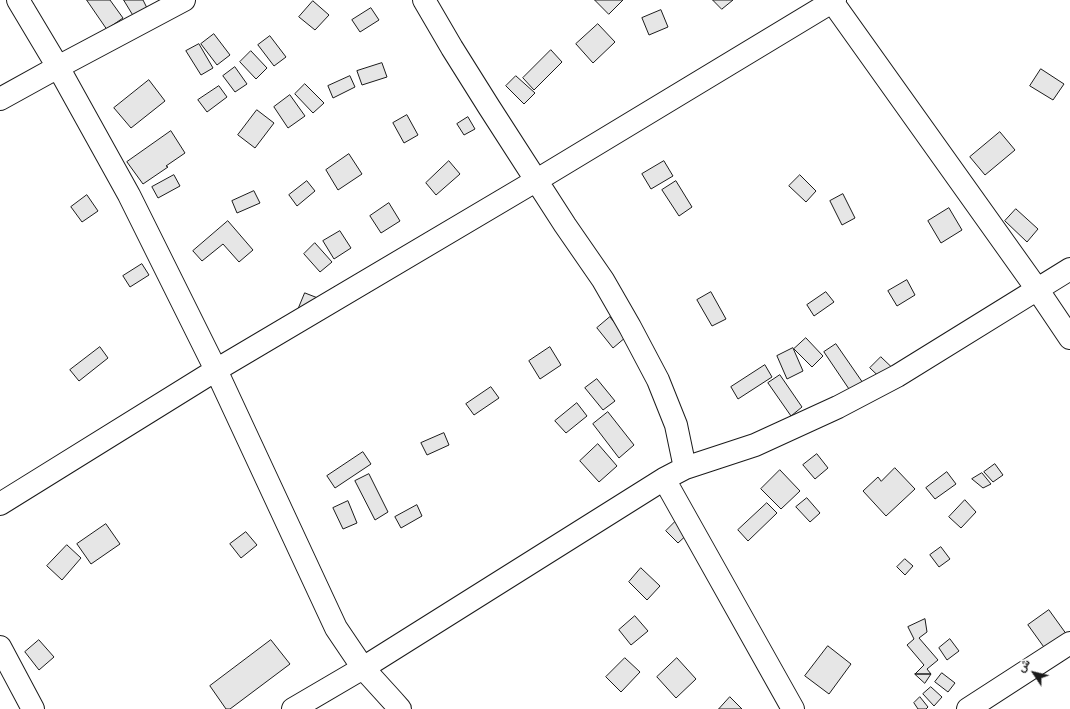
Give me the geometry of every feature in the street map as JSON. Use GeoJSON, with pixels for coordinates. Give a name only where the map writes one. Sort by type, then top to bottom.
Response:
{"type":"FeatureCollection","features":[{"type":"Feature","properties":{"kind":"street"},"geometry":{"type":"LineString","coordinates":[[18,0],[58,67],[129,195],[216,370],[336,628],[363,668],[394,700],[400,709]]}},
{"type":"Feature","properties":{"kind":"street"},"geometry":{"type":"LineString","coordinates":[[0,99],[184,0]]}},
{"type":"Feature","properties":{"kind":"street"},"geometry":{"type":"LineString","coordinates":[[424,0],[489,107],[565,225],[603,280],[630,327],[658,380],[676,425],[685,468]]}},
{"type":"Feature","properties":{"kind":"street"},"geometry":{"type":"LineString","coordinates":[[0,504],[216,370],[537,180],[833,1],[1070,338]]}},
{"type":"Feature","properties":{"kind":"street"},"geometry":{"type":"LineString","coordinates":[[293,709],[363,668],[664,479],[685,468],[755,445],[838,407],[897,376],[1070,269]]}},
{"type":"Feature","properties":{"kind":"street"},"geometry":{"type":"LineString","coordinates":[[664,479],[793,709]]}},
{"type":"Feature","properties":{"kind":"street"},"geometry":{"type":"LineString","coordinates":[[968,709],[1070,643]]}},
{"type":"Feature","properties":{"kind":"street"},"geometry":{"type":"LineString","coordinates":[[0,647],[34,709]]}},
{"type":"Feature","properties":{"kind":"building"},"geometry":{"type":"Polygon","coordinates":[[[87,0],[110,0],[123,18],[107,29],[87,0]]]}},
{"type":"Feature","properties":{"kind":"building"},"geometry":{"type":"Polygon","coordinates":[[[124,0],[143,0],[148,10],[135,18],[124,0]]]}},
{"type":"Feature","properties":{"kind":"building"},"geometry":{"type":"Polygon","coordinates":[[[595,0],[623,0],[609,14],[595,0]]]}},
{"type":"Feature","properties":{"kind":"building"},"geometry":{"type":"Polygon","coordinates":[[[713,0],[733,0],[722,9],[713,0]]]}},
{"type":"Feature","properties":{"kind":"building"},"geometry":{"type":"Polygon","coordinates":[[[313,1],[329,15],[315,30],[299,17],[313,1]]]}},
{"type":"Feature","properties":{"kind":"building"},"geometry":{"type":"Polygon","coordinates":[[[371,8],[379,20],[360,32],[352,20],[371,8]]]}},
{"type":"Feature","properties":{"kind":"building"},"geometry":{"type":"Polygon","coordinates":[[[661,10],[668,27],[649,35],[642,18],[661,10]]]}},
{"type":"Feature","properties":{"kind":"building"},"geometry":{"type":"Polygon","coordinates":[[[598,24],[615,42],[593,63],[576,44],[598,24]]]}},
{"type":"Feature","properties":{"kind":"building"},"geometry":{"type":"Polygon","coordinates":[[[214,34],[230,55],[217,65],[201,44],[214,34]]]}},
{"type":"Feature","properties":{"kind":"building"},"geometry":{"type":"Polygon","coordinates":[[[270,36],[286,57],[274,66],[258,45],[270,36]]]}},
{"type":"Feature","properties":{"kind":"building"},"geometry":{"type":"Polygon","coordinates":[[[199,44],[213,68],[201,75],[186,51],[199,44]]]}},
{"type":"Feature","properties":{"kind":"building"},"geometry":{"type":"Polygon","coordinates":[[[551,50],[562,62],[534,90],[523,78],[551,50]]]}},
{"type":"Feature","properties":{"kind":"building"},"geometry":{"type":"Polygon","coordinates":[[[251,51],[267,68],[256,79],[240,62],[251,51]]]}},
{"type":"Feature","properties":{"kind":"building"},"geometry":{"type":"Polygon","coordinates":[[[382,63],[387,77],[362,85],[357,71],[382,63]]]}},
{"type":"Feature","properties":{"kind":"building"},"geometry":{"type":"Polygon","coordinates":[[[235,67],[247,84],[235,92],[223,76],[235,67]]]}},
{"type":"Feature","properties":{"kind":"building"},"geometry":{"type":"Polygon","coordinates":[[[1041,69],[1064,84],[1053,100],[1030,86],[1041,69]]]}},
{"type":"Feature","properties":{"kind":"building"},"geometry":{"type":"Polygon","coordinates":[[[350,76],[355,87],[333,98],[328,86],[350,76]]]}},
{"type":"Feature","properties":{"kind":"building"},"geometry":{"type":"Polygon","coordinates":[[[516,76],[535,93],[524,104],[506,86],[516,76]]]}},
{"type":"Feature","properties":{"kind":"building"},"geometry":{"type":"Polygon","coordinates":[[[149,80],[165,101],[131,128],[114,108],[149,80]]]}},
{"type":"Feature","properties":{"kind":"building"},"geometry":{"type":"Polygon","coordinates":[[[305,84],[324,103],[313,113],[295,94],[305,84]]]}},
{"type":"Feature","properties":{"kind":"building"},"geometry":{"type":"Polygon","coordinates":[[[219,86],[227,97],[207,112],[198,100],[219,86]]]}},
{"type":"Feature","properties":{"kind":"building"},"geometry":{"type":"Polygon","coordinates":[[[290,95],[305,116],[288,128],[274,107],[290,95]]]}},
{"type":"Feature","properties":{"kind":"building"},"geometry":{"type":"Polygon","coordinates":[[[257,110],[274,123],[255,148],[238,135],[257,110]]]}},
{"type":"Feature","properties":{"kind":"building"},"geometry":{"type":"Polygon","coordinates":[[[407,115],[418,135],[404,143],[393,123],[407,115]]]}},
{"type":"Feature","properties":{"kind":"building"},"geometry":{"type":"Polygon","coordinates":[[[468,117],[475,129],[464,135],[457,124],[468,117]]]}},
{"type":"Feature","properties":{"kind":"building"},"geometry":{"type":"Polygon","coordinates":[[[171,131],[185,153],[143,184],[127,162],[171,131]]]}},
{"type":"Feature","properties":{"kind":"building"},"geometry":{"type":"Polygon","coordinates":[[[1000,132],[1015,150],[985,175],[970,157],[1000,132]]]}},
{"type":"Feature","properties":{"kind":"building"},"geometry":{"type":"Polygon","coordinates":[[[349,154],[362,174],[338,190],[326,170],[349,154]]]}},
{"type":"Feature","properties":{"kind":"building"},"geometry":{"type":"Polygon","coordinates":[[[449,161],[460,174],[436,195],[426,183],[449,161]]]}},
{"type":"Feature","properties":{"kind":"building"},"geometry":{"type":"Polygon","coordinates":[[[664,161],[673,176],[651,189],[642,174],[664,161]]]}},
{"type":"Feature","properties":{"kind":"building"},"geometry":{"type":"Polygon","coordinates":[[[174,175],[180,186],[158,198],[152,187],[174,175]]]}},
{"type":"Feature","properties":{"kind":"building"},"geometry":{"type":"Polygon","coordinates":[[[800,175],[816,191],[806,202],[789,186],[800,175]]]}},
{"type":"Feature","properties":{"kind":"building"},"geometry":{"type":"Polygon","coordinates":[[[307,181],[315,191],[297,206],[289,195],[307,181]]]}},
{"type":"Feature","properties":{"kind":"building"},"geometry":{"type":"Polygon","coordinates":[[[676,181],[692,207],[679,216],[662,190],[676,181]]]}},
{"type":"Feature","properties":{"kind":"building"},"geometry":{"type":"Polygon","coordinates":[[[254,191],[260,203],[237,213],[232,201],[254,191]]]}},
{"type":"Feature","properties":{"kind":"building"},"geometry":{"type":"Polygon","coordinates":[[[843,194],[855,218],[842,225],[830,201],[843,194]]]}},
{"type":"Feature","properties":{"kind":"building"},"geometry":{"type":"Polygon","coordinates":[[[87,195],[98,211],[82,222],[71,207],[87,195]]]}},
{"type":"Feature","properties":{"kind":"building"},"geometry":{"type":"Polygon","coordinates":[[[389,203],[400,221],[381,233],[370,216],[389,203]]]}},
{"type":"Feature","properties":{"kind":"building"},"geometry":{"type":"Polygon","coordinates":[[[949,208],[962,230],[941,243],[928,221],[949,208]]]}},
{"type":"Feature","properties":{"kind":"building"},"geometry":{"type":"Polygon","coordinates":[[[1016,209],[1038,229],[1027,242],[1005,221],[1016,209]]]}},
{"type":"Feature","properties":{"kind":"building"},"geometry":{"type":"Polygon","coordinates":[[[228,221],[253,250],[239,262],[223,244],[202,261],[193,251],[228,221]]]}},
{"type":"Feature","properties":{"kind":"building"},"geometry":{"type":"Polygon","coordinates":[[[340,231],[351,248],[334,259],[323,241],[340,231]]]}},
{"type":"Feature","properties":{"kind":"building"},"geometry":{"type":"Polygon","coordinates":[[[315,243],[332,262],[320,272],[304,254],[315,243]]]}},
{"type":"Feature","properties":{"kind":"building"},"geometry":{"type":"Polygon","coordinates":[[[142,264],[149,275],[130,287],[123,276],[142,264]]]}},
{"type":"Feature","properties":{"kind":"building"},"geometry":{"type":"Polygon","coordinates":[[[907,280],[915,295],[897,306],[888,291],[907,280]]]}},
{"type":"Feature","properties":{"kind":"building"},"geometry":{"type":"Polygon","coordinates":[[[711,292],[726,319],[712,326],[697,300],[711,292]]]}},
{"type":"Feature","properties":{"kind":"building"},"geometry":{"type":"Polygon","coordinates":[[[826,292],[834,302],[814,316],[807,305],[826,292]]]}},
{"type":"Feature","properties":{"kind":"building"},"geometry":{"type":"Polygon","coordinates":[[[305,293],[323,300],[297,312],[305,293]]]}},
{"type":"Feature","properties":{"kind":"building"},"geometry":{"type":"Polygon","coordinates":[[[610,317],[626,337],[613,348],[597,328],[610,317]]]}},
{"type":"Feature","properties":{"kind":"building"},"geometry":{"type":"Polygon","coordinates":[[[806,338],[823,356],[812,367],[794,349],[806,338]]]}},
{"type":"Feature","properties":{"kind":"building"},"geometry":{"type":"Polygon","coordinates":[[[836,344],[863,383],[851,392],[824,352],[836,344]]]}},
{"type":"Feature","properties":{"kind":"building"},"geometry":{"type":"Polygon","coordinates":[[[100,347],[108,358],[79,381],[70,370],[100,347]]]}},
{"type":"Feature","properties":{"kind":"building"},"geometry":{"type":"Polygon","coordinates":[[[550,347],[561,365],[540,379],[529,361],[550,347]]]}},
{"type":"Feature","properties":{"kind":"building"},"geometry":{"type":"Polygon","coordinates":[[[793,348],[803,371],[787,379],[777,356],[793,348]]]}},
{"type":"Feature","properties":{"kind":"building"},"geometry":{"type":"Polygon","coordinates":[[[881,357],[902,377],[891,388],[870,368],[881,357]]]}},
{"type":"Feature","properties":{"kind":"building"},"geometry":{"type":"Polygon","coordinates":[[[765,365],[772,377],[738,399],[731,387],[765,365]]]}},
{"type":"Feature","properties":{"kind":"building"},"geometry":{"type":"Polygon","coordinates":[[[780,375],[802,407],[791,416],[768,383],[780,375]]]}},
{"type":"Feature","properties":{"kind":"building"},"geometry":{"type":"Polygon","coordinates":[[[597,379],[615,401],[603,410],[585,388],[597,379]]]}},
{"type":"Feature","properties":{"kind":"building"},"geometry":{"type":"Polygon","coordinates":[[[491,387],[499,398],[474,415],[466,404],[491,387]]]}},
{"type":"Feature","properties":{"kind":"building"},"geometry":{"type":"Polygon","coordinates":[[[577,403],[587,416],[566,433],[555,421],[577,403]]]}},
{"type":"Feature","properties":{"kind":"building"},"geometry":{"type":"Polygon","coordinates":[[[608,412],[634,445],[619,458],[593,424],[608,412]]]}},
{"type":"Feature","properties":{"kind":"building"},"geometry":{"type":"Polygon","coordinates":[[[444,433],[449,445],[427,455],[421,443],[444,433]]]}},
{"type":"Feature","properties":{"kind":"building"},"geometry":{"type":"Polygon","coordinates":[[[598,444],[617,466],[599,482],[580,461],[598,444]]]}},
{"type":"Feature","properties":{"kind":"building"},"geometry":{"type":"Polygon","coordinates":[[[363,452],[371,464],[335,488],[327,476],[363,452]]]}},
{"type":"Feature","properties":{"kind":"building"},"geometry":{"type":"Polygon","coordinates":[[[817,454],[828,468],[815,479],[803,465],[817,454]]]}},
{"type":"Feature","properties":{"kind":"building"},"geometry":{"type":"Polygon","coordinates":[[[995,464],[1003,475],[993,482],[984,472],[995,464]]]}},
{"type":"Feature","properties":{"kind":"building"},"geometry":{"type":"Polygon","coordinates":[[[895,468],[915,489],[886,516],[863,491],[878,477],[881,481],[895,468]]]}},
{"type":"Feature","properties":{"kind":"building"},"geometry":{"type":"Polygon","coordinates":[[[780,470],[800,491],[781,509],[761,489],[780,470]]]}},
{"type":"Feature","properties":{"kind":"building"},"geometry":{"type":"Polygon","coordinates":[[[947,472],[956,484],[935,499],[926,488],[947,472]]]}},
{"type":"Feature","properties":{"kind":"building"},"geometry":{"type":"Polygon","coordinates":[[[982,473],[991,484],[983,488],[972,479],[982,473]]]}},
{"type":"Feature","properties":{"kind":"building"},"geometry":{"type":"Polygon","coordinates":[[[369,474],[388,512],[375,520],[355,481],[369,474]]]}},
{"type":"Feature","properties":{"kind":"building"},"geometry":{"type":"Polygon","coordinates":[[[807,498],[820,513],[810,522],[796,507],[807,498]]]}},
{"type":"Feature","properties":{"kind":"building"},"geometry":{"type":"Polygon","coordinates":[[[965,500],[976,512],[961,528],[949,517],[965,500]]]}},
{"type":"Feature","properties":{"kind":"building"},"geometry":{"type":"Polygon","coordinates":[[[348,501],[357,523],[343,529],[333,508],[348,501]]]}},
{"type":"Feature","properties":{"kind":"building"},"geometry":{"type":"Polygon","coordinates":[[[767,503],[777,513],[748,541],[738,530],[767,503]]]}},
{"type":"Feature","properties":{"kind":"building"},"geometry":{"type":"Polygon","coordinates":[[[417,505],[422,516],[401,528],[395,517],[417,505]]]}},
{"type":"Feature","properties":{"kind":"building"},"geometry":{"type":"Polygon","coordinates":[[[679,518],[691,531],[678,543],[666,531],[679,518]]]}},
{"type":"Feature","properties":{"kind":"building"},"geometry":{"type":"Polygon","coordinates":[[[106,524],[120,544],[91,564],[77,544],[106,524]]]}},
{"type":"Feature","properties":{"kind":"building"},"geometry":{"type":"Polygon","coordinates":[[[246,532],[257,545],[241,558],[230,544],[246,532]]]}},
{"type":"Feature","properties":{"kind":"building"},"geometry":{"type":"Polygon","coordinates":[[[67,545],[81,558],[62,580],[47,566],[67,545]]]}},
{"type":"Feature","properties":{"kind":"building"},"geometry":{"type":"Polygon","coordinates":[[[941,547],[950,559],[939,567],[930,555],[941,547]]]}},
{"type":"Feature","properties":{"kind":"building"},"geometry":{"type":"Polygon","coordinates":[[[905,559],[913,566],[905,575],[897,567],[905,559]]]}},
{"type":"Feature","properties":{"kind":"building"},"geometry":{"type":"Polygon","coordinates":[[[641,568],[660,586],[647,600],[629,582],[641,568]]]}},
{"type":"Feature","properties":{"kind":"building"},"geometry":{"type":"Polygon","coordinates":[[[1049,610],[1067,635],[1046,650],[1028,625],[1049,610]]]}},
{"type":"Feature","properties":{"kind":"building"},"geometry":{"type":"Polygon","coordinates":[[[635,616],[648,631],[631,645],[619,630],[635,616]]]}},
{"type":"Feature","properties":{"kind":"building"},"geometry":{"type":"Polygon","coordinates":[[[925,619],[927,632],[919,638],[938,660],[927,669],[931,674],[915,674],[924,665],[907,645],[914,639],[908,627],[925,619]]]}},
{"type":"Feature","properties":{"kind":"building"},"geometry":{"type":"Polygon","coordinates":[[[950,639],[959,651],[947,660],[939,648],[950,639]]]}},
{"type":"Feature","properties":{"kind":"building"},"geometry":{"type":"Polygon","coordinates":[[[39,640],[54,657],[39,670],[25,652],[39,640]]]}},
{"type":"Feature","properties":{"kind":"building"},"geometry":{"type":"Polygon","coordinates":[[[271,640],[290,664],[230,709],[226,709],[210,686],[271,640]]]}},
{"type":"Feature","properties":{"kind":"building"},"geometry":{"type":"Polygon","coordinates":[[[828,646],[851,664],[829,694],[805,676],[828,646]]]}},
{"type":"Feature","properties":{"kind":"building"},"geometry":{"type":"Polygon","coordinates":[[[625,658],[640,672],[621,692],[606,677],[625,658]]]}},
{"type":"Feature","properties":{"kind":"building"},"geometry":{"type":"Polygon","coordinates":[[[677,658],[696,679],[676,698],[657,677],[677,658]]]}},
{"type":"Feature","properties":{"kind":"building"},"geometry":{"type":"Polygon","coordinates":[[[942,673],[955,683],[948,692],[935,682],[942,673]]]}},
{"type":"Feature","properties":{"kind":"building"},"geometry":{"type":"Polygon","coordinates":[[[915,674],[931,674],[925,683],[915,674]]]}},
{"type":"Feature","properties":{"kind":"building"},"geometry":{"type":"Polygon","coordinates":[[[931,687],[942,697],[934,706],[923,694],[931,687]]]}},
{"type":"Feature","properties":{"kind":"building"},"geometry":{"type":"Polygon","coordinates":[[[730,697],[742,709],[719,709],[730,697]]]}},
{"type":"Feature","properties":{"kind":"building"},"geometry":{"type":"Polygon","coordinates":[[[920,697],[928,707],[926,709],[918,709],[914,703],[920,697]]]}}]}
